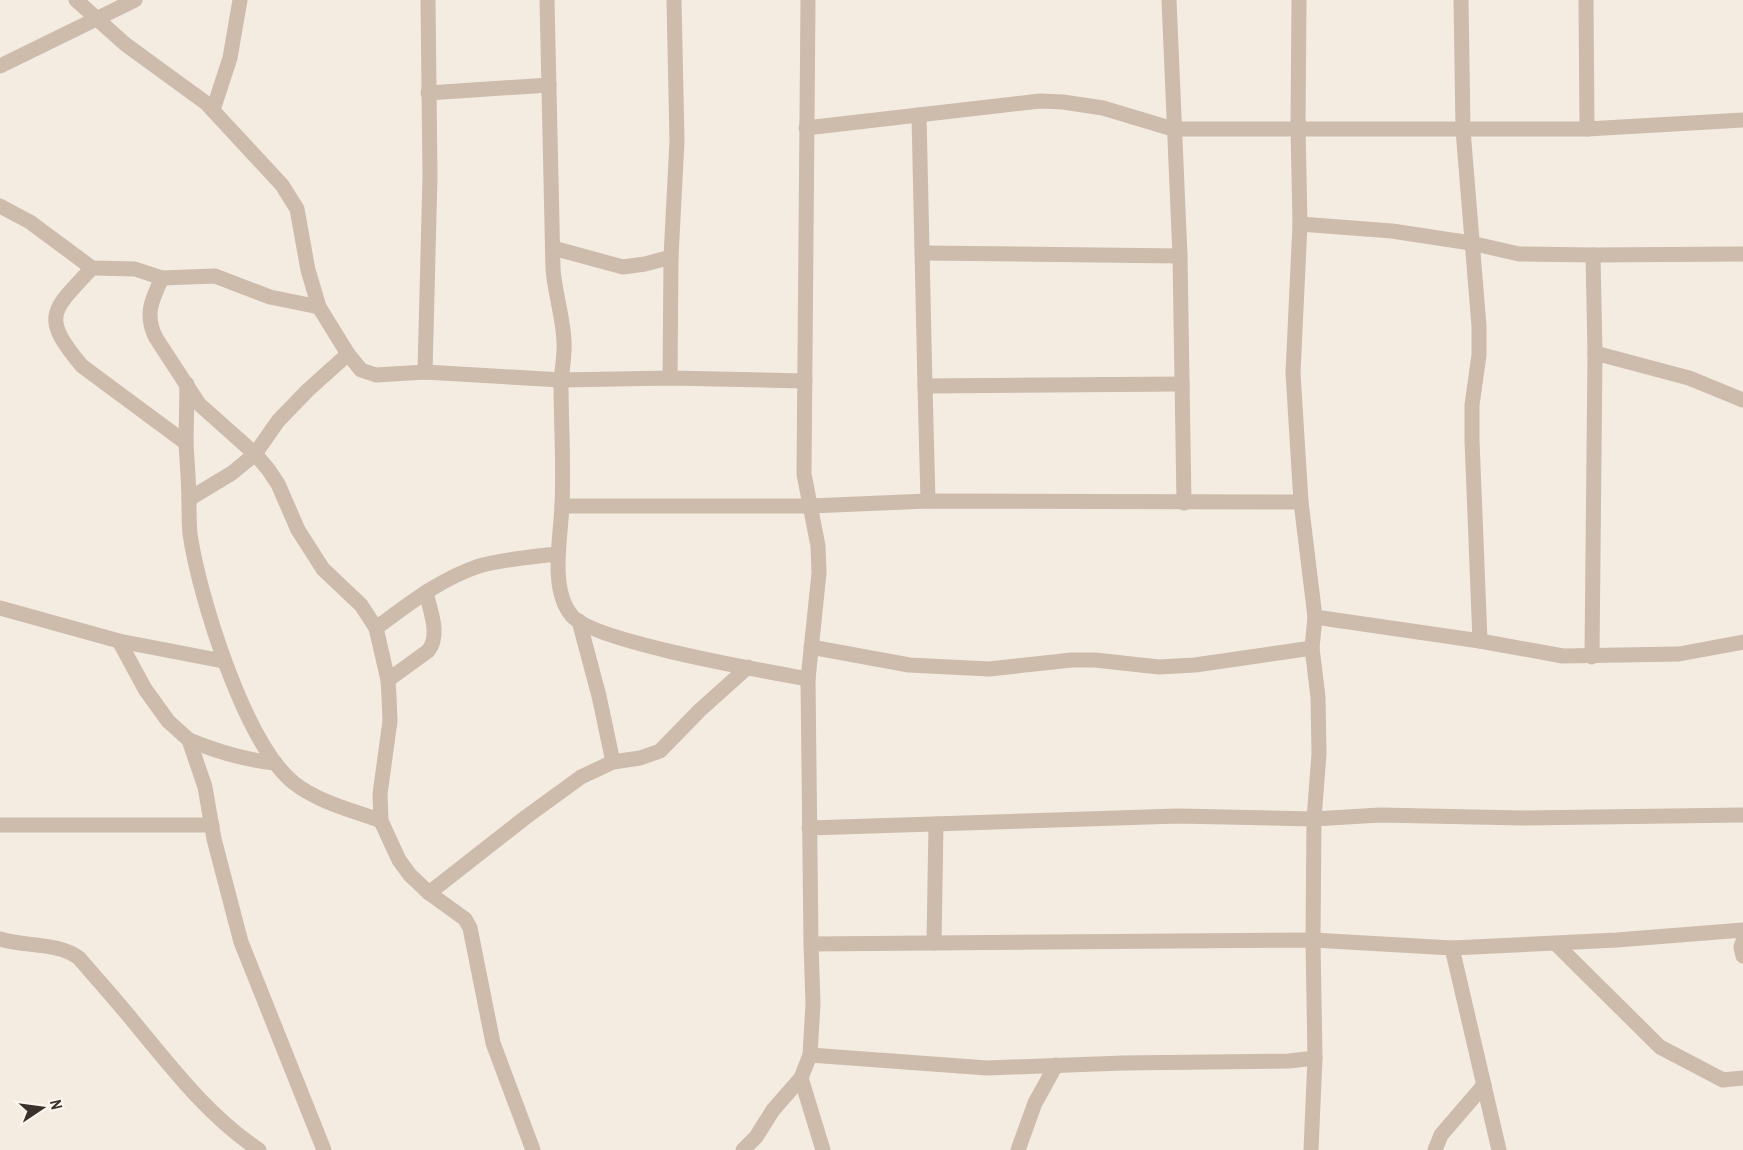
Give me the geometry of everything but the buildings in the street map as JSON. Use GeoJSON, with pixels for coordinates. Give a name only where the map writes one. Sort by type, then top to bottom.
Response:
{"type":"FeatureCollection","features":[{"type":"Feature","properties":{"kind":"street"},"geometry":{"type":"LineString","coordinates":[[76,0],[150,63],[206,103],[291,197],[297,209],[308,270],[319,307],[357,367],[367,373],[376,375],[425,372],[561,380],[670,378],[805,381]]}},
{"type":"Feature","properties":{"kind":"street"},"geometry":{"type":"LineString","coordinates":[[0,66],[135,0]]}},
{"type":"Feature","properties":{"kind":"street"},"geometry":{"type":"LineString","coordinates":[[213,110],[230,58],[240,0]]}},
{"type":"Feature","properties":{"kind":"street"},"geometry":{"type":"LineString","coordinates":[[425,372],[430,176],[428,0]]}},
{"type":"Feature","properties":{"kind":"street"},"geometry":{"type":"LineString","coordinates":[[547,0],[554,289],[565,342],[561,380],[562,506],[557,554],[562,596],[571,615],[608,635],[807,679]]}},
{"type":"Feature","properties":{"kind":"street"},"geometry":{"type":"LineString","coordinates":[[670,378],[671,257],[677,141],[674,0]]}},
{"type":"Feature","properties":{"kind":"street"},"geometry":{"type":"LineString","coordinates":[[743,1150],[756,1137],[773,1110],[801,1078],[810,1055],[813,1004],[807,679],[819,573],[818,546],[804,474],[807,0]]}},
{"type":"Feature","properties":{"kind":"street"},"geometry":{"type":"LineString","coordinates":[[1169,0],[1180,256],[1184,503]]}},
{"type":"Feature","properties":{"kind":"street"},"geometry":{"type":"LineString","coordinates":[[1299,0],[1300,224],[1293,373],[1301,502],[1315,617],[1312,648],[1318,697],[1319,754],[1314,819],[1315,1058],[1311,1150]]}},
{"type":"Feature","properties":{"kind":"street"},"geometry":{"type":"LineString","coordinates":[[1461,0],[1463,130],[1479,326],[1479,355],[1472,405],[1472,440],[1480,641]]}},
{"type":"Feature","properties":{"kind":"street"},"geometry":{"type":"LineString","coordinates":[[1587,129],[1586,0],[1601,0]]}},
{"type":"Feature","properties":{"kind":"street"},"geometry":{"type":"LineString","coordinates":[[428,93],[549,85]]}},
{"type":"Feature","properties":{"kind":"street"},"geometry":{"type":"LineString","coordinates":[[806,128],[1040,101],[1103,108],[1173,129],[1587,129],[1743,120]]}},
{"type":"Feature","properties":{"kind":"street"},"geometry":{"type":"LineString","coordinates":[[919,115],[928,501]]}},
{"type":"Feature","properties":{"kind":"street"},"geometry":{"type":"LineString","coordinates":[[0,206],[30,222],[92,268],[135,268],[162,278],[215,276],[270,297],[319,307]]}},
{"type":"Feature","properties":{"kind":"street"},"geometry":{"type":"LineString","coordinates":[[1300,224],[1392,231],[1471,243],[1520,254],[1743,254]]}},
{"type":"Feature","properties":{"kind":"street"},"geometry":{"type":"LineString","coordinates":[[553,248],[623,267],[671,257]]}},
{"type":"Feature","properties":{"kind":"street"},"geometry":{"type":"LineString","coordinates":[[922,253],[1180,256]]}},
{"type":"Feature","properties":{"kind":"street"},"geometry":{"type":"LineString","coordinates":[[1592,657],[1595,352],[1593,255]]}},
{"type":"Feature","properties":{"kind":"street"},"geometry":{"type":"LineString","coordinates":[[92,268],[58,305],[55,320],[60,337],[82,366],[186,443]]}},
{"type":"Feature","properties":{"kind":"street"},"geometry":{"type":"LineString","coordinates":[[162,278],[150,302],[149,314],[152,331],[205,411],[255,454],[278,484],[298,530],[323,569],[361,604],[376,628],[388,680],[390,721],[380,794],[381,821],[399,860],[410,875],[429,893],[465,919],[470,928],[493,1043],[529,1149]]}},
{"type":"Feature","properties":{"kind":"street"},"geometry":{"type":"LineString","coordinates":[[1595,352],[1689,378],[1743,400]]}},
{"type":"Feature","properties":{"kind":"street"},"geometry":{"type":"LineString","coordinates":[[189,499],[232,473],[255,454],[278,421],[348,354]]}},
{"type":"Feature","properties":{"kind":"street"},"geometry":{"type":"LineString","coordinates":[[187,384],[186,443],[190,533],[199,577],[223,661],[256,731],[286,777],[305,791],[381,821]]}},
{"type":"Feature","properties":{"kind":"street"},"geometry":{"type":"LineString","coordinates":[[925,386],[1182,384]]}},
{"type":"Feature","properties":{"kind":"street"},"geometry":{"type":"LineString","coordinates":[[562,506],[810,506],[928,501],[1301,502]]}},
{"type":"Feature","properties":{"kind":"street"},"geometry":{"type":"LineString","coordinates":[[376,628],[426,592],[459,574],[481,566],[557,554]]}},
{"type":"Feature","properties":{"kind":"street"},"geometry":{"type":"LineString","coordinates":[[388,680],[432,646],[434,628],[426,592]]}},
{"type":"Feature","properties":{"kind":"street"},"geometry":{"type":"LineString","coordinates":[[0,608],[119,641],[223,661]]}},
{"type":"Feature","properties":{"kind":"street"},"geometry":{"type":"LineString","coordinates":[[1315,617],[1480,641],[1563,656],[1679,654],[1743,642]]}},
{"type":"Feature","properties":{"kind":"street"},"geometry":{"type":"LineString","coordinates":[[579,621],[599,696],[613,762]]}},
{"type":"Feature","properties":{"kind":"street"},"geometry":{"type":"LineString","coordinates":[[119,641],[145,689],[168,721],[189,740],[221,753],[248,760],[275,763]]}},
{"type":"Feature","properties":{"kind":"street"},"geometry":{"type":"LineString","coordinates":[[811,647],[909,666],[989,669],[1072,660],[1095,660],[1159,667],[1195,665],[1312,648]]}},
{"type":"Feature","properties":{"kind":"street"},"geometry":{"type":"LineString","coordinates":[[429,893],[581,777],[613,762],[640,758],[660,751],[700,710],[748,667]]}},
{"type":"Feature","properties":{"kind":"street"},"geometry":{"type":"LineString","coordinates":[[189,740],[205,787],[228,895],[241,942],[324,1150]]}},
{"type":"Feature","properties":{"kind":"street"},"geometry":{"type":"LineString","coordinates":[[809,828],[1178,816],[1314,819],[1380,815],[1523,818],[1743,815]]}},
{"type":"Feature","properties":{"kind":"street"},"geometry":{"type":"LineString","coordinates":[[934,943],[936,824]]}},
{"type":"Feature","properties":{"kind":"street"},"geometry":{"type":"LineString","coordinates":[[0,825],[212,825]]}},
{"type":"Feature","properties":{"kind":"street"},"geometry":{"type":"LineString","coordinates":[[811,944],[1313,940],[1452,948],[1556,944],[1743,930]]}},
{"type":"Feature","properties":{"kind":"street"},"geometry":{"type":"LineString","coordinates":[[0,939],[62,950],[79,958],[180,1079],[218,1117],[259,1150]]}},
{"type":"Feature","properties":{"kind":"street"},"geometry":{"type":"LineString","coordinates":[[1743,941],[1741,947],[1743,956]]}},
{"type":"Feature","properties":{"kind":"street"},"geometry":{"type":"LineString","coordinates":[[1556,944],[1660,1047],[1723,1080],[1743,1078]]}},
{"type":"Feature","properties":{"kind":"street"},"geometry":{"type":"LineString","coordinates":[[1452,948],[1499,1150]]}},
{"type":"Feature","properties":{"kind":"street"},"geometry":{"type":"LineString","coordinates":[[810,1055],[987,1068],[1289,1061],[1315,1058]]}},
{"type":"Feature","properties":{"kind":"street"},"geometry":{"type":"LineString","coordinates":[[1018,1150],[1035,1103],[1056,1065]]}},
{"type":"Feature","properties":{"kind":"street"},"geometry":{"type":"LineString","coordinates":[[801,1078],[823,1150]]}},
{"type":"Feature","properties":{"kind":"street"},"geometry":{"type":"LineString","coordinates":[[1435,1150],[1441,1136],[1484,1085]]}}]}
